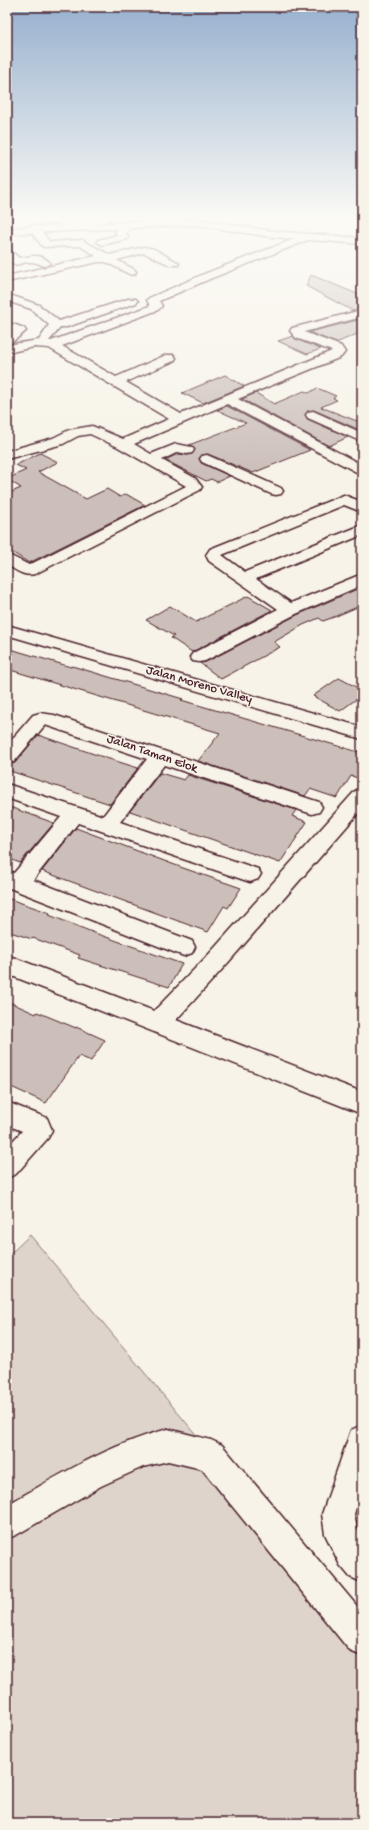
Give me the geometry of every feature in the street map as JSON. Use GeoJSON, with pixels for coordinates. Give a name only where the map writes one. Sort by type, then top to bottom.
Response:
{"type":"FeatureCollection","features":[{"type":"Feature","properties":{"kind":"street"},"geometry":{"type":"LineString","coordinates":[[19,301],[35,307],[56,325],[55,329],[42,344]]}},
{"type":"Feature","properties":{"kind":"street"},"geometry":{"type":"LineString","coordinates":[[63,324],[130,301]]}},
{"type":"Feature","properties":{"kind":"street"},"geometry":{"type":"LineString","coordinates":[[9,345],[42,344],[154,308],[156,306],[154,301]]}},
{"type":"Feature","properties":{"kind":"street"},"geometry":{"type":"LineString","coordinates":[[122,444],[337,354],[339,352],[337,349],[300,335],[296,332],[362,313]]}},
{"type":"Feature","properties":{"kind":"street"},"geometry":{"type":"LineString","coordinates":[[7,326],[116,382],[180,419]]}},
{"type":"Feature","properties":{"kind":"street"},"geometry":{"type":"LineString","coordinates":[[9,345],[20,332]]}},
{"type":"Feature","properties":{"kind":"street"},"geometry":{"type":"LineString","coordinates":[[116,382],[170,358]]}},
{"type":"Feature","properties":{"kind":"street"},"geometry":{"type":"LineString","coordinates":[[228,399],[308,440],[362,470]]}},
{"type":"Feature","properties":{"kind":"street"},"geometry":{"type":"LineString","coordinates":[[186,405],[198,412]]}},
{"type":"Feature","properties":{"kind":"street"},"geometry":{"type":"LineString","coordinates":[[313,415],[362,438]]}},
{"type":"Feature","properties":{"kind":"street"},"geometry":{"type":"LineString","coordinates":[[308,440],[338,427]]}},
{"type":"Feature","properties":{"kind":"street"},"geometry":{"type":"LineString","coordinates":[[7,455],[58,441],[74,433],[92,430],[151,459],[190,481],[195,487],[29,571],[7,559]]}},
{"type":"Feature","properties":{"kind":"street"},"geometry":{"type":"LineString","coordinates":[[151,459],[176,448],[187,450]]}},
{"type":"Feature","properties":{"kind":"street"},"geometry":{"type":"LineString","coordinates":[[207,459],[276,491]]}},
{"type":"Feature","properties":{"kind":"street"},"geometry":{"type":"LineString","coordinates":[[190,481],[224,466]]}},
{"type":"Feature","properties":{"kind":"street"},"geometry":{"type":"LineString","coordinates":[[290,610],[215,558],[214,555],[216,552],[344,499],[362,508]]}},
{"type":"Feature","properties":{"kind":"street"},"geometry":{"type":"LineString","coordinates":[[244,578],[362,530]]}},
{"type":"Feature","properties":{"kind":"street"},"geometry":{"type":"LineString","coordinates":[[199,656],[290,610],[362,579]]}},
{"type":"Feature","properties":{"kind":"street","name":"Jalan Moreno Valley"},"geometry":{"type":"LineString","coordinates":[[7,616],[36,637]]}},
{"type":"Feature","properties":{"kind":"street","name":"Jalan Moreno Valley"},"geometry":{"type":"LineString","coordinates":[[7,630],[36,637],[362,733]]}},
{"type":"Feature","properties":{"kind":"street","name":"Jalan Taman Elok"},"geometry":{"type":"LineString","coordinates":[[7,757],[40,719],[44,718],[312,807]]}},
{"type":"Feature","properties":{"kind":"street"},"geometry":{"type":"LineString","coordinates":[[107,825],[159,757]]}},
{"type":"Feature","properties":{"kind":"street"},"geometry":{"type":"LineString","coordinates":[[7,791],[250,874]]}},
{"type":"Feature","properties":{"kind":"street"},"geometry":{"type":"LineString","coordinates":[[166,1026],[218,959],[362,796]]}},
{"type":"Feature","properties":{"kind":"street"},"geometry":{"type":"LineString","coordinates":[[74,814],[12,882],[184,947]]}},
{"type":"Feature","properties":{"kind":"street"},"geometry":{"type":"LineString","coordinates":[[7,964],[362,1103]]}},
{"type":"Feature","properties":{"kind":"street"},"geometry":{"type":"LineString","coordinates":[[7,1113],[38,1126],[39,1130],[7,1166]]}},
{"type":"Feature","properties":{"kind":"street"},"geometry":{"type":"LineString","coordinates":[[357,1559],[341,1534],[338,1514],[362,1441]]}},
{"type":"Feature","properties":{"kind":"street"},"geometry":{"type":"LineString","coordinates":[[7,1523],[90,1475],[141,1452],[168,1445],[211,1456],[362,1639]]}},
{"type":"Feature","properties":{"kind":"shaded area"},"geometry":{"type":"Polygon","coordinates":[[[30,1235],[362,1634],[362,1823],[7,1823],[7,1257],[30,1235]]]}},
{"type":"Feature","properties":{"kind":"building"},"geometry":{"type":"Polygon","coordinates":[[[335,301],[362,301],[362,309],[353,311],[335,301]]]}},
{"type":"Feature","properties":{"kind":"building"},"geometry":{"type":"Polygon","coordinates":[[[362,319],[362,332],[336,343],[309,332],[362,319]]]}},
{"type":"Feature","properties":{"kind":"building"},"geometry":{"type":"Polygon","coordinates":[[[293,336],[295,339],[321,349],[307,354],[278,341],[293,336]]]}},
{"type":"Feature","properties":{"kind":"building"},"geometry":{"type":"Polygon","coordinates":[[[225,375],[244,386],[203,403],[182,393],[225,375]]]}},
{"type":"Feature","properties":{"kind":"building"},"geometry":{"type":"Polygon","coordinates":[[[317,388],[336,396],[333,398],[337,400],[321,407],[362,423],[362,431],[314,410],[308,411],[305,414],[307,419],[348,437],[329,446],[242,399],[256,393],[274,404],[304,391],[309,393],[317,388]]]}},
{"type":"Feature","properties":{"kind":"building"},"geometry":{"type":"Polygon","coordinates":[[[227,406],[310,450],[253,473],[208,454],[202,455],[199,458],[201,463],[230,476],[217,482],[211,479],[206,481],[165,460],[178,454],[192,454],[195,449],[189,445],[246,423],[217,410],[227,406]]]}},
{"type":"Feature","properties":{"kind":"building"},"geometry":{"type":"Polygon","coordinates":[[[40,453],[58,462],[38,472],[86,499],[107,489],[120,497],[126,494],[145,505],[29,563],[7,549],[7,494],[21,488],[7,479],[26,470],[16,465],[40,453]]]}},
{"type":"Feature","properties":{"kind":"building"},"geometry":{"type":"Polygon","coordinates":[[[362,587],[362,605],[323,621],[319,618],[303,625],[274,642],[280,647],[221,679],[200,663],[206,662],[297,615],[362,587]]]}},
{"type":"Feature","properties":{"kind":"building"},"geometry":{"type":"Polygon","coordinates":[[[248,596],[272,610],[192,652],[171,638],[174,636],[146,620],[170,606],[196,622],[248,596]]]}},
{"type":"Feature","properties":{"kind":"building"},"geometry":{"type":"Polygon","coordinates":[[[7,648],[362,753],[362,779],[351,776],[337,798],[310,789],[305,796],[198,761],[220,733],[7,669],[7,648]]]}},
{"type":"Feature","properties":{"kind":"building"},"geometry":{"type":"Polygon","coordinates":[[[339,678],[362,690],[362,695],[340,711],[313,696],[339,678]]]}},
{"type":"Feature","properties":{"kind":"building"},"geometry":{"type":"Polygon","coordinates":[[[38,735],[138,768],[110,804],[7,770],[7,764],[15,763],[38,735]]]}},
{"type":"Feature","properties":{"kind":"building"},"geometry":{"type":"Polygon","coordinates":[[[160,773],[184,780],[188,775],[296,810],[292,816],[307,822],[280,863],[130,811],[160,773]]]}},
{"type":"Feature","properties":{"kind":"building"},"geometry":{"type":"Polygon","coordinates":[[[7,806],[54,823],[20,863],[7,858],[7,806]]]}},
{"type":"Feature","properties":{"kind":"building"},"geometry":{"type":"Polygon","coordinates":[[[76,828],[241,888],[228,908],[224,906],[208,932],[42,871],[76,828]]]}},
{"type":"Feature","properties":{"kind":"building"},"geometry":{"type":"Polygon","coordinates":[[[7,898],[50,913],[49,915],[92,932],[182,964],[169,987],[78,958],[80,955],[33,938],[32,939],[7,931],[7,898]]]}},
{"type":"Feature","properties":{"kind":"building"},"geometry":{"type":"Polygon","coordinates":[[[7,1001],[36,1014],[37,1012],[76,1027],[105,1040],[91,1061],[79,1056],[46,1103],[7,1085],[7,1001]]]}}]}
